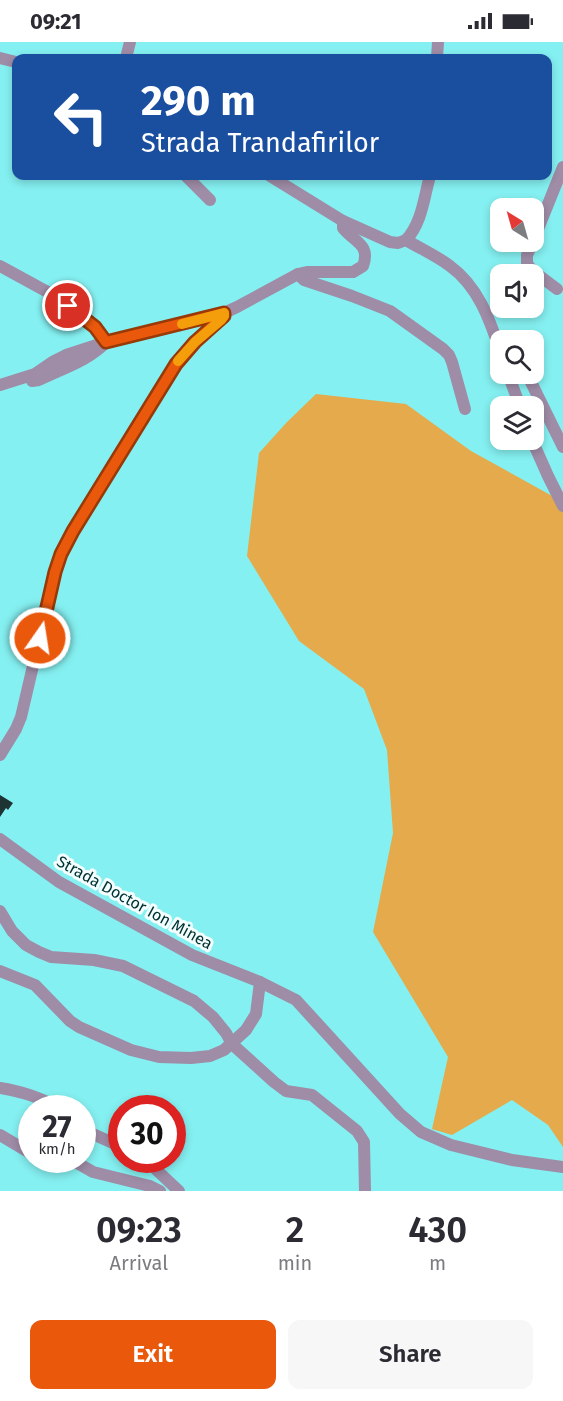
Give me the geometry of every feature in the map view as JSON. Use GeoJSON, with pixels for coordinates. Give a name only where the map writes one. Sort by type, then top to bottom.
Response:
{"type":"FeatureCollection","features":[{"type":"Feature","properties":{"kind":"street"},"geometry":{"type":"LineString","coordinates":[[544,213],[563,167]]}},
{"type":"Feature","properties":{"kind":"street"},"geometry":{"type":"LineString","coordinates":[[190,180],[210,200]]}},
{"type":"Feature","properties":{"kind":"street"},"geometry":{"type":"LineString","coordinates":[[276,180],[343,221],[390,242],[398,243],[406,240],[417,225],[429,180]]}},
{"type":"Feature","properties":{"kind":"street"},"geometry":{"type":"LineString","coordinates":[[0,385],[34,374],[66,355],[106,342],[224,313],[298,274],[353,272],[363,266],[365,254],[358,241],[343,228],[343,221]]}},
{"type":"Feature","properties":{"kind":"street"},"geometry":{"type":"LineString","coordinates":[[406,240],[461,275],[479,297],[493,330]]}},
{"type":"Feature","properties":{"kind":"street"},"geometry":{"type":"LineString","coordinates":[[528,252],[527,264],[557,289]]}},
{"type":"Feature","properties":{"kind":"street"},"geometry":{"type":"LineString","coordinates":[[0,266],[55,296],[95,327],[106,342]]}},
{"type":"Feature","properties":{"kind":"street"},"geometry":{"type":"LineString","coordinates":[[298,274],[304,280],[390,311],[442,349],[449,355],[452,362],[465,409]]}},
{"type":"Feature","properties":{"kind":"street"},"geometry":{"type":"LineString","coordinates":[[0,755],[21,717],[61,554],[176,364],[195,342],[221,320],[224,313]]}},
{"type":"Feature","properties":{"kind":"street"},"geometry":{"type":"LineString","coordinates":[[532,384],[563,447]]}},
{"type":"Feature","properties":{"kind":"street"},"geometry":{"type":"LineString","coordinates":[[536,450],[563,506]]}},
{"type":"Feature","properties":{"kind":"street","name":"Strada Doctor Ion Minea"},"geometry":{"type":"LineString","coordinates":[[0,839],[59,882],[192,955],[260,982],[296,1000],[400,1114],[421,1132],[451,1145],[502,1158],[563,1167]]}},
{"type":"Feature","properties":{"kind":"street"},"geometry":{"type":"LineString","coordinates":[[0,911],[12,932],[26,945],[39,952],[51,957],[94,960],[123,966],[194,1001],[213,1017],[232,1044],[274,1082],[286,1091],[312,1095],[357,1131],[364,1142],[365,1191]]}},
{"type":"Feature","properties":{"kind":"street"},"geometry":{"type":"LineString","coordinates":[[0,971],[35,985],[70,1021],[79,1027],[131,1050],[159,1057],[210,1056],[224,1050],[246,1030],[256,1014],[260,982]]}},
{"type":"Feature","properties":{"kind":"street"},"geometry":{"type":"LineString","coordinates":[[0,1088],[30,1095]]}},
{"type":"Feature","properties":{"kind":"street"},"geometry":{"type":"LineString","coordinates":[[0,1135],[18,1146]]}},
{"type":"Feature","properties":{"kind":"street"},"geometry":{"type":"LineString","coordinates":[[96,1173],[150,1186],[160,1191]]}},
{"type":"Feature","properties":{"kind":"street"},"geometry":{"type":"LineString","coordinates":[[160,1173],[179,1191]]}},
{"type":"Feature","properties":{"kind":"shaded area"},"geometry":{"type":"Polygon","coordinates":[[[316,394],[406,404],[471,451],[563,502],[563,1147],[548,1125],[512,1100],[452,1135],[432,1129],[448,1057],[373,932],[393,833],[387,750],[364,689],[299,641],[247,556],[259,453],[316,394]]]}},
{"type":"Feature","properties":{"kind":"building"},"geometry":{"type":"Polygon","coordinates":[[[0,795],[13,803],[0,817],[0,795]]]}},
{"type":"Feature","properties":{"kind":"slow traffic"},"geometry":{"type":"LineString","coordinates":[[178,361],[195,342],[221,320],[224,313],[182,324]]}},
{"type":"Feature","properties":{"kind":"route"},"geometry":{"type":"LineString","coordinates":[[40,638],[55,572],[73,531],[176,364],[195,342],[224,316],[224,313],[106,342],[95,327],[68,306]]}}]}
